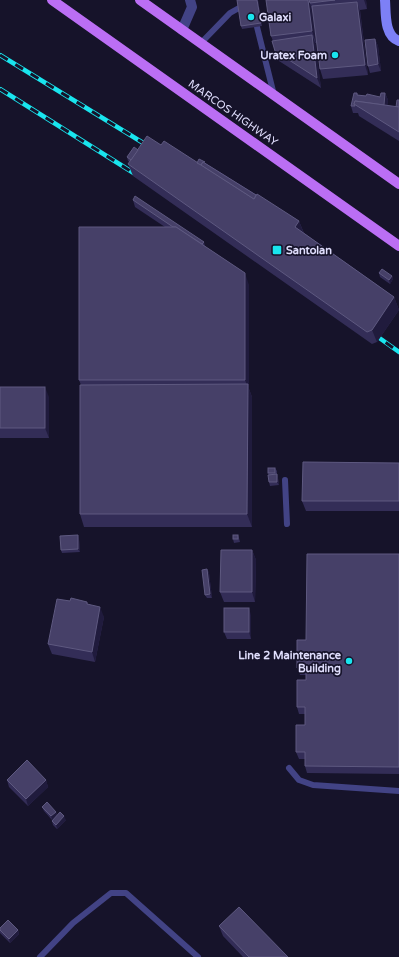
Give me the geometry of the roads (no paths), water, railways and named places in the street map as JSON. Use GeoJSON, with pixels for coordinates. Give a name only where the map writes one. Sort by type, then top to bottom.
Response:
{"type":"FeatureCollection","features":[{"type":"Feature","properties":{"kind":"main road","name":"MARCOS HIGHWAY"},"geometry":{"type":"LineString","coordinates":[[52,0],[399,246]]}},
{"type":"Feature","properties":{"kind":"main road"},"geometry":{"type":"LineString","coordinates":[[140,0],[399,184]]}},
{"type":"Feature","properties":{"kind":"street"},"geometry":{"type":"LineString","coordinates":[[182,30],[192,7],[190,0]]}},
{"type":"Feature","properties":{"kind":"street"},"geometry":{"type":"LineString","coordinates":[[385,0],[387,24],[390,34],[398,41]]}},
{"type":"Feature","properties":{"kind":"lane"},"geometry":{"type":"LineString","coordinates":[[200,44],[230,13],[239,8]]}},
{"type":"Feature","properties":{"kind":"lane"},"geometry":{"type":"LineString","coordinates":[[257,27],[274,96]]}},
{"type":"Feature","properties":{"kind":"lane"},"geometry":{"type":"LineString","coordinates":[[285,480],[287,524]]}},
{"type":"Feature","properties":{"kind":"lane"},"geometry":{"type":"LineString","coordinates":[[290,768],[299,780],[313,785],[399,790]]}},
{"type":"Feature","properties":{"kind":"lane"},"geometry":{"type":"LineString","coordinates":[[40,957],[73,923],[111,893],[126,892],[198,957]]}},
{"type":"Feature","properties":{"kind":"railway"},"geometry":{"type":"LineString","coordinates":[[0,55],[153,149]]}},
{"type":"Feature","properties":{"kind":"railway"},"geometry":{"type":"LineString","coordinates":[[0,89],[140,177]]}},
{"type":"Feature","properties":{"kind":"railway"},"geometry":{"type":"LineString","coordinates":[[371,332],[399,352]]}},
{"type":"Feature","properties":{"kind":"place","name":"Galaxi"},"geometry":{"type":"Point","coordinates":[251,17]}},
{"type":"Feature","properties":{"kind":"place","name":"Uratex Foam"},"geometry":{"type":"Point","coordinates":[335,55]}},
{"type":"Feature","properties":{"kind":"place","name":"Santolan"},"geometry":{"type":"Point","coordinates":[277,250]}},
{"type":"Feature","properties":{"kind":"place","name":"Line 2 Maintenance Building"},"geometry":{"type":"Point","coordinates":[349,661]}}]}
